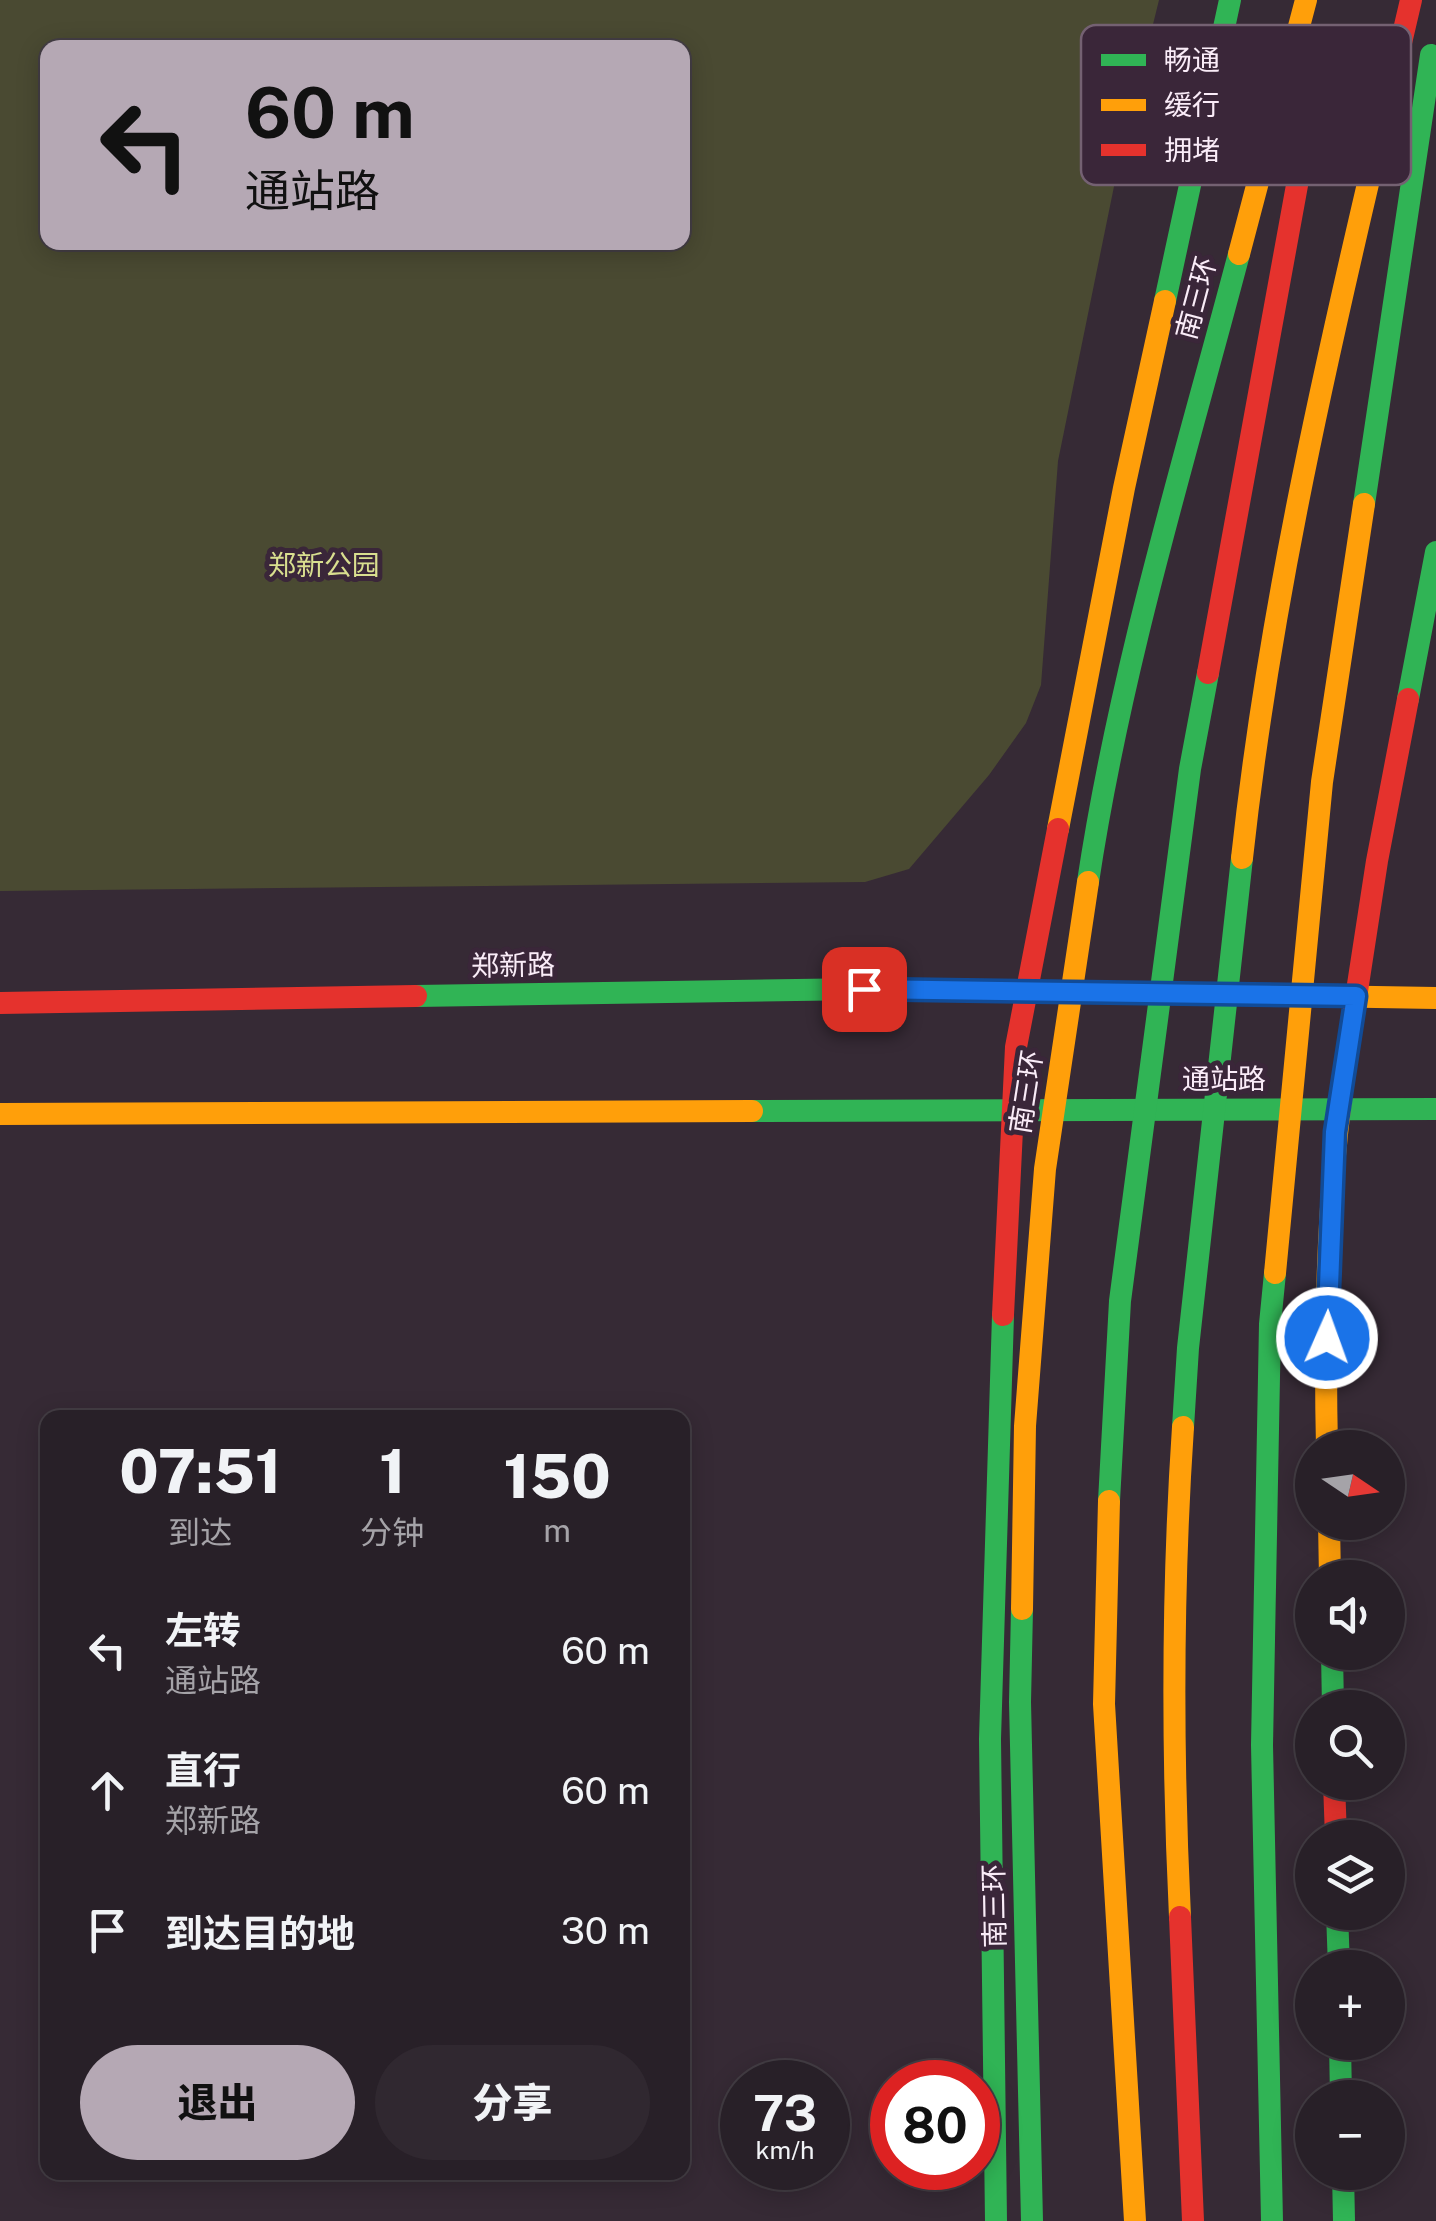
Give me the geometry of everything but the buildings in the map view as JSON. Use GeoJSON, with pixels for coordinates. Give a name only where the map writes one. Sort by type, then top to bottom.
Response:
{"type":"FeatureCollection","features":[{"type":"Feature","properties":{"kind":"main road"},"geometry":{"type":"LineString","coordinates":[[1225,25],[1230,0]]}},
{"type":"Feature","properties":{"kind":"main road","name":"南三环"},"geometry":{"type":"LineString","coordinates":[[1299,25],[1306,0]]}},
{"type":"Feature","properties":{"kind":"main road"},"geometry":{"type":"LineString","coordinates":[[1405,25],[1411,0]]}},
{"type":"Feature","properties":{"kind":"main road"},"geometry":{"type":"LineString","coordinates":[[1272,2221],[1262,1745],[1270,1324],[1322,782],[1436,24]]}},
{"type":"Feature","properties":{"kind":"main road"},"geometry":{"type":"LineString","coordinates":[[996,2221],[990,1738],[1016,1048],[1120,508],[1190,185]]}},
{"type":"Feature","properties":{"kind":"main road","name":"南三环"},"geometry":{"type":"LineString","coordinates":[[1032,2221],[1020,1702],[1025,1426],[1045,1169],[1100,804],[1132,658],[1257,185]]}},
{"type":"Feature","properties":{"kind":"main road"},"geometry":{"type":"LineString","coordinates":[[1135,2221],[1104,1704],[1108,1515],[1120,1302],[1190,769],[1296,185]]}},
{"type":"Feature","properties":{"kind":"main road"},"geometry":{"type":"LineString","coordinates":[[1193,2221],[1173,1770],[1175,1548],[1188,1348],[1264,679],[1314,412],[1367,185]]}},
{"type":"Feature","properties":{"kind":"main road"},"geometry":{"type":"LineString","coordinates":[[1327,1430],[1325,1372],[1335,1132],[1376,861],[1436,552]]}},
{"type":"Feature","properties":{"kind":"main road","name":"郑新路"},"geometry":{"type":"LineString","coordinates":[[0,1003],[864,989],[1026,991]]}},
{"type":"Feature","properties":{"kind":"main road"},"geometry":{"type":"LineString","coordinates":[[1026,991],[1436,998]]}},
{"type":"Feature","properties":{"kind":"main road","name":"通站路"},"geometry":{"type":"LineString","coordinates":[[1012,1110],[1436,1109]]}},
{"type":"Feature","properties":{"kind":"main road"},"geometry":{"type":"LineString","coordinates":[[0,1114],[1012,1110]]}},
{"type":"Feature","properties":{"kind":"main road"},"geometry":{"type":"LineString","coordinates":[[1343,2190],[1344,2221]]}},
{"type":"Feature","properties":{"kind":"green space","name":"郑新公园"},"geometry":{"type":"Polygon","coordinates":[[[0,0],[1159,0],[1153,25],[1081,25],[1081,185],[1114,185],[1058,461],[1041,685],[1026,723],[989,775],[909,869],[865,882],[0,891],[0,0]]]}},
{"type":"Feature","properties":{"kind":"traffic: fast"},"geometry":{"type":"LineString","coordinates":[[1225,25],[1230,0]]}},
{"type":"Feature","properties":{"kind":"traffic: fast"},"geometry":{"type":"LineString","coordinates":[[1364,504],[1431,55]]}},
{"type":"Feature","properties":{"kind":"traffic: fast"},"geometry":{"type":"LineString","coordinates":[[1165,301],[1190,185]]}},
{"type":"Feature","properties":{"kind":"traffic: fast"},"geometry":{"type":"LineString","coordinates":[[1088,882],[1135,645],[1239,254]]}},
{"type":"Feature","properties":{"kind":"traffic: fast"},"geometry":{"type":"LineString","coordinates":[[1408,699],[1436,552]]}},
{"type":"Feature","properties":{"kind":"traffic: fast"},"geometry":{"type":"LineString","coordinates":[[1109,1501],[1120,1301],[1190,769],[1208,673]]}},
{"type":"Feature","properties":{"kind":"traffic: fast"},"geometry":{"type":"LineString","coordinates":[[1183,1427],[1188,1348],[1242,858]]}},
{"type":"Feature","properties":{"kind":"traffic: fast"},"geometry":{"type":"LineString","coordinates":[[416,996],[864,989],[1068,992]]}},
{"type":"Feature","properties":{"kind":"traffic: fast"},"geometry":{"type":"LineString","coordinates":[[752,1111],[1436,1109]]}},
{"type":"Feature","properties":{"kind":"traffic: fast"},"geometry":{"type":"LineString","coordinates":[[1272,2221],[1262,1745],[1270,1324],[1275,1273]]}},
{"type":"Feature","properties":{"kind":"traffic: fast"},"geometry":{"type":"LineString","coordinates":[[996,2221],[990,1739],[1003,1315]]}},
{"type":"Feature","properties":{"kind":"traffic: fast"},"geometry":{"type":"LineString","coordinates":[[1022,1609],[1020,1702],[1032,2221]]}},
{"type":"Feature","properties":{"kind":"traffic: fast"},"geometry":{"type":"LineString","coordinates":[[1332,1670],[1333,1690]]}},
{"type":"Feature","properties":{"kind":"traffic: fast"},"geometry":{"type":"LineString","coordinates":[[1338,1930],[1338,1950]]}},
{"type":"Feature","properties":{"kind":"traffic: fast"},"geometry":{"type":"LineString","coordinates":[[1340,2060],[1341,2080]]}},
{"type":"Feature","properties":{"kind":"traffic: fast"},"geometry":{"type":"LineString","coordinates":[[1343,2190],[1344,2221]]}},
{"type":"Feature","properties":{"kind":"traffic: slow"},"geometry":{"type":"LineString","coordinates":[[1299,25],[1306,0]]}},
{"type":"Feature","properties":{"kind":"traffic: slow"},"geometry":{"type":"LineString","coordinates":[[1239,254],[1257,185]]}},
{"type":"Feature","properties":{"kind":"traffic: slow"},"geometry":{"type":"LineString","coordinates":[[1242,858],[1281,592],[1368,185]]}},
{"type":"Feature","properties":{"kind":"traffic: slow"},"geometry":{"type":"LineString","coordinates":[[1058,829],[1124,488],[1165,301]]}},
{"type":"Feature","properties":{"kind":"traffic: slow"},"geometry":{"type":"LineString","coordinates":[[1275,1273],[1322,782],[1364,504]]}},
{"type":"Feature","properties":{"kind":"traffic: slow"},"geometry":{"type":"LineString","coordinates":[[1022,1609],[1025,1426],[1045,1169],[1088,882]]}},
{"type":"Feature","properties":{"kind":"traffic: slow"},"geometry":{"type":"LineString","coordinates":[[1068,992],[1436,998]]}},
{"type":"Feature","properties":{"kind":"traffic: slow"},"geometry":{"type":"LineString","coordinates":[[1327,1430],[1328,1252],[1347,1056]]}},
{"type":"Feature","properties":{"kind":"traffic: slow"},"geometry":{"type":"LineString","coordinates":[[0,1114],[752,1111]]}},
{"type":"Feature","properties":{"kind":"traffic: slow"},"geometry":{"type":"LineString","coordinates":[[1180,1917],[1174,1672],[1183,1427]]}},
{"type":"Feature","properties":{"kind":"traffic: slow"},"geometry":{"type":"LineString","coordinates":[[1109,1501],[1104,1704],[1135,2221]]}},
{"type":"Feature","properties":{"kind":"traffic: slow"},"geometry":{"type":"LineString","coordinates":[[1329,1540],[1330,1560]]}},
{"type":"Feature","properties":{"kind":"traffic: jam"},"geometry":{"type":"LineString","coordinates":[[1405,25],[1411,0]]}},
{"type":"Feature","properties":{"kind":"traffic: jam"},"geometry":{"type":"LineString","coordinates":[[1208,673],[1297,185]]}},
{"type":"Feature","properties":{"kind":"traffic: jam"},"geometry":{"type":"LineString","coordinates":[[1347,1056],[1377,861],[1408,699]]}},
{"type":"Feature","properties":{"kind":"traffic: jam"},"geometry":{"type":"LineString","coordinates":[[1003,1315],[1016,1047],[1058,829]]}},
{"type":"Feature","properties":{"kind":"traffic: jam"},"geometry":{"type":"LineString","coordinates":[[0,1003],[416,996]]}},
{"type":"Feature","properties":{"kind":"traffic: jam"},"geometry":{"type":"LineString","coordinates":[[1335,1800],[1335,1820]]}},
{"type":"Feature","properties":{"kind":"traffic: jam"},"geometry":{"type":"LineString","coordinates":[[1180,1917],[1193,2221]]}},
{"type":"Feature","properties":{"kind":"route"},"geometry":{"type":"LineString","coordinates":[[864,989],[1356,996],[1335,1132],[1327,1338]]}}]}
